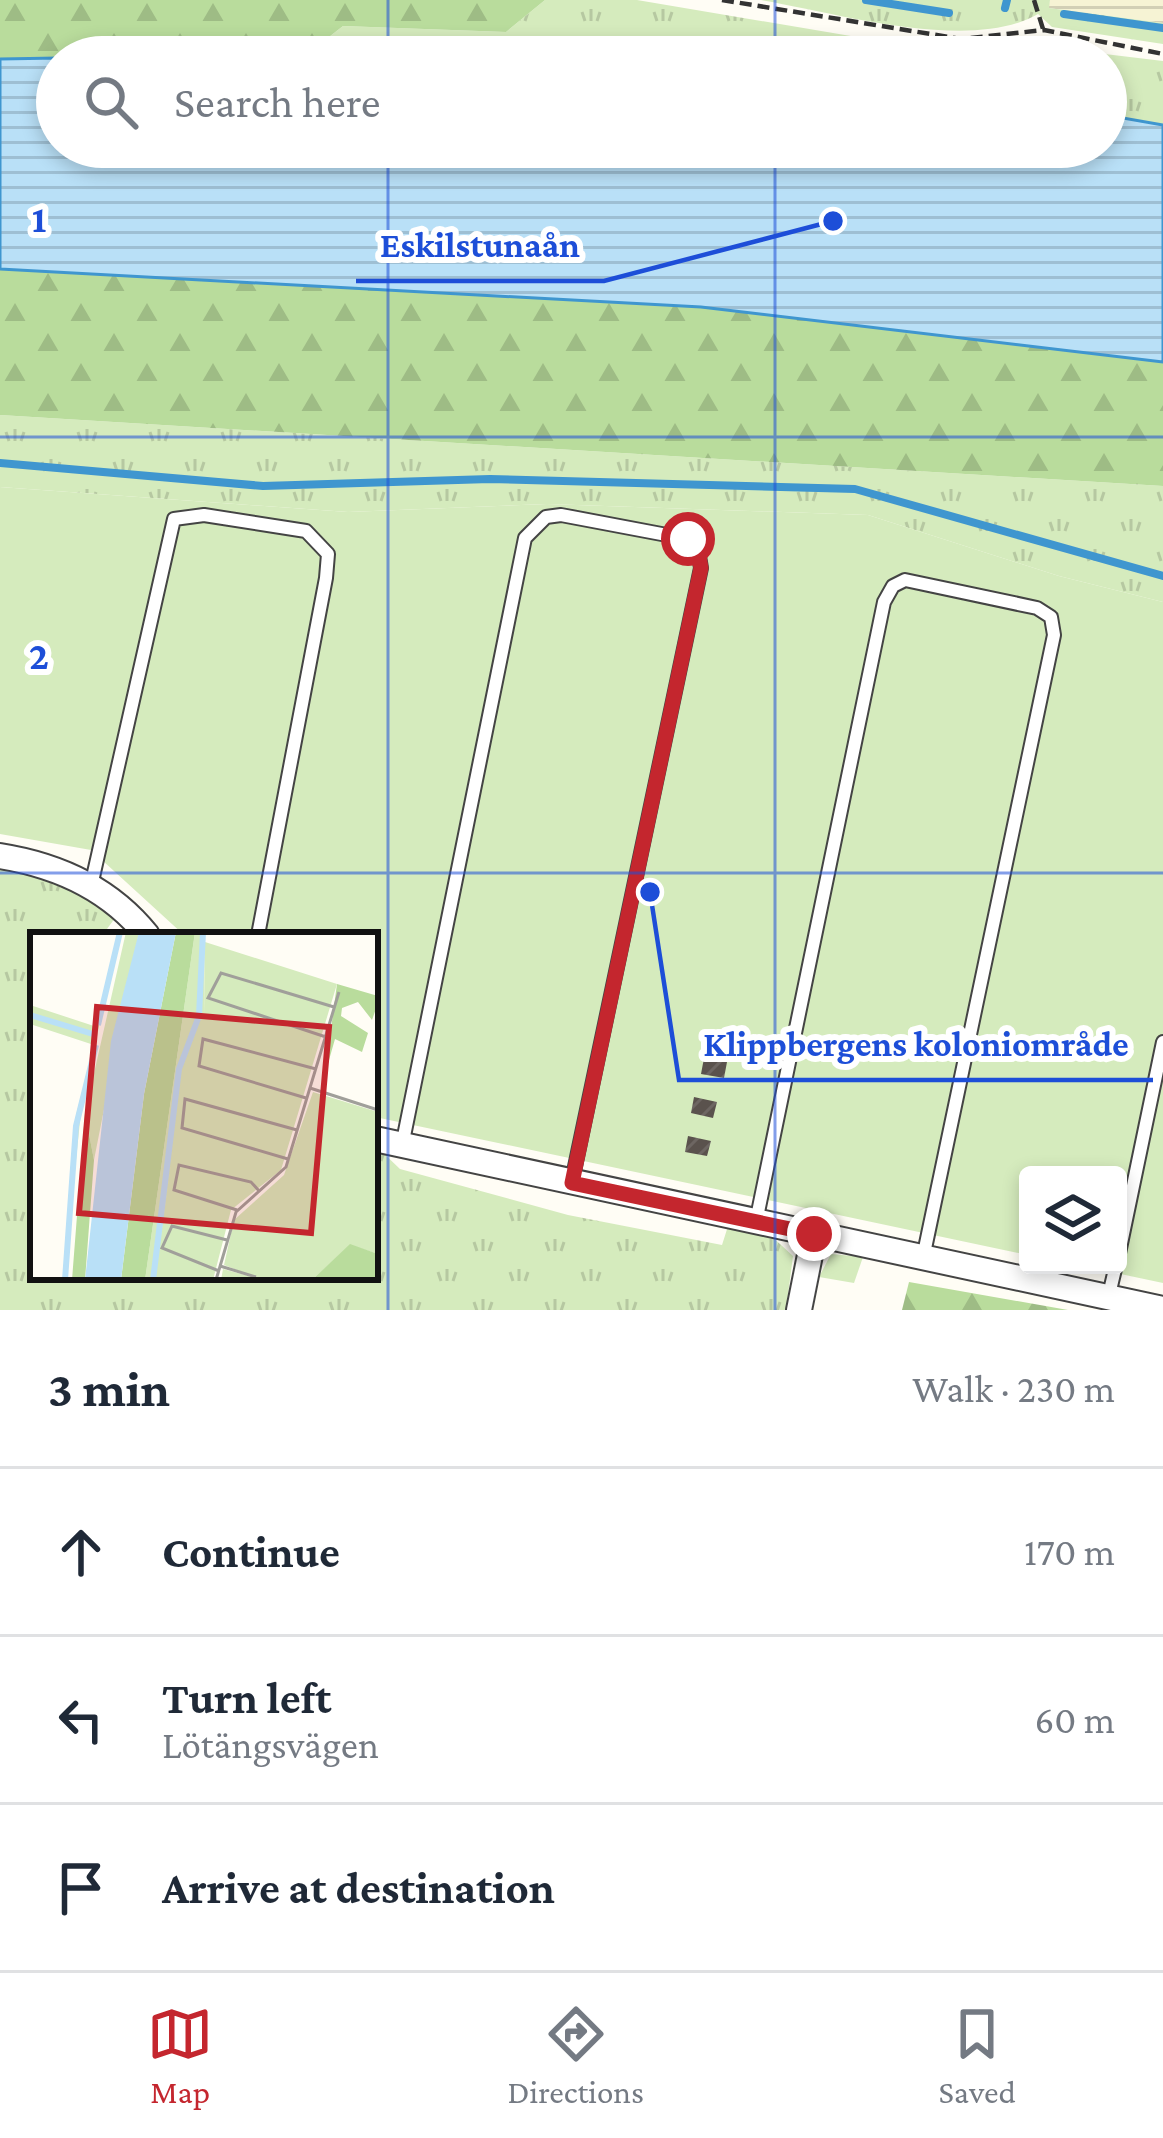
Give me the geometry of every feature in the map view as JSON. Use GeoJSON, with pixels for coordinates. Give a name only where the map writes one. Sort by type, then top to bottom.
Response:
{"type":"FeatureCollection","features":[{"type":"Feature","properties":{"kind":"street"},"geometry":{"type":"LineString","coordinates":[[0,856],[91,886],[144,932]]}},
{"type":"Feature","properties":{"kind":"street"},"geometry":{"type":"LineString","coordinates":[[378,1140],[1163,1310]]}},
{"type":"Feature","properties":{"kind":"street"},"geometry":{"type":"LineString","coordinates":[[799,1310],[814,1234]]}},
{"type":"Feature","properties":{"kind":"lane"},"geometry":{"type":"LineString","coordinates":[[91,886],[174,519],[204,515],[306,531],[318,537],[328,554],[326,578],[259,932]]}},
{"type":"Feature","properties":{"kind":"lane"},"geometry":{"type":"LineString","coordinates":[[402,1146],[525,538],[546,517],[561,515],[688,539],[698,550],[701,568],[572,1183]]}},
{"type":"Feature","properties":{"kind":"lane"},"geometry":{"type":"LineString","coordinates":[[756,1222],[884,602],[893,586],[905,580],[1037,608],[1051,617],[1054,634],[923,1259]]}},
{"type":"Feature","properties":{"kind":"lane"},"geometry":{"type":"LineString","coordinates":[[1127,1214],[1163,1042]]}},
{"type":"Feature","properties":{"kind":"lane"},"geometry":{"type":"LineString","coordinates":[[1108,1299],[1114,1274]]}},
{"type":"Feature","properties":{"kind":"path"},"geometry":{"type":"LineString","coordinates":[[722,0],[943,36]]}},
{"type":"Feature","properties":{"kind":"path"},"geometry":{"type":"LineString","coordinates":[[1034,0],[1044,30]]}},
{"type":"Feature","properties":{"kind":"path"},"geometry":{"type":"LineString","coordinates":[[989,36],[1044,30],[1074,36]]}},
{"type":"Feature","properties":{"kind":"path"},"geometry":{"type":"LineString","coordinates":[[1127,47],[1163,54]]}},
{"type":"Feature","properties":{"kind":"shaded area"},"geometry":{"type":"Polygon","coordinates":[[[1050,0],[1163,0],[1163,23],[1048,8],[1050,0]]]}},
{"type":"Feature","properties":{"kind":"green space"},"geometry":{"type":"Polygon","coordinates":[[[0,0],[545,0],[506,32],[343,26],[330,36],[36,36],[36,60],[0,61],[0,0]]]}},
{"type":"Feature","properties":{"kind":"green space"},"geometry":{"type":"Polygon","coordinates":[[[545,0],[637,0],[850,36],[330,36],[343,26],[506,32],[545,0]]]}},
{"type":"Feature","properties":{"kind":"green space"},"geometry":{"type":"Polygon","coordinates":[[[761,0],[1050,0],[1049,8],[1163,23],[1163,44],[1052,27],[1038,14],[977,30],[864,20],[761,0]]]}},
{"type":"Feature","properties":{"kind":"green space"},"geometry":{"type":"Polygon","coordinates":[[[1127,57],[1163,61],[1163,125],[1127,119],[1127,57]]]}},
{"type":"Feature","properties":{"kind":"green space"},"geometry":{"type":"Polygon","coordinates":[[[0,269],[701,307],[1163,362],[1163,486],[0,415],[0,269]]]}},
{"type":"Feature","properties":{"kind":"green space"},"geometry":{"type":"Polygon","coordinates":[[[0,415],[1163,486],[1163,602],[1059,576],[868,515],[547,504],[348,512],[0,487],[0,415]]]}},
{"type":"Feature","properties":{"kind":"green space"},"geometry":{"type":"Polygon","coordinates":[[[0,487],[348,512],[547,504],[868,515],[1059,576],[1163,602],[1163,1283],[1120,1274],[1127,1274],[1127,1166],[1019,1166],[1019,1253],[378,1118],[378,932],[181,932],[91,850],[0,834],[0,487]]]}},
{"type":"Feature","properties":{"kind":"green space"},"geometry":{"type":"Polygon","coordinates":[[[0,865],[33,872],[118,914],[110,932],[30,932],[30,1280],[378,1280],[378,1148],[400,1169],[568,1215],[722,1245],[729,1223],[768,1233],[793,1256],[786,1310],[0,1310],[0,865]]]}},
{"type":"Feature","properties":{"kind":"green space"},"geometry":{"type":"Polygon","coordinates":[[[831,1254],[863,1257],[854,1283],[819,1277],[831,1254]]]}},
{"type":"Feature","properties":{"kind":"green space"},"geometry":{"type":"Polygon","coordinates":[[[909,1282],[1068,1310],[902,1310],[909,1282]]]}},
{"type":"Feature","properties":{"kind":"water"},"geometry":{"type":"Polygon","coordinates":[[[36,58],[36,168],[1127,168],[1127,119],[1163,125],[1163,362],[701,307],[0,269],[0,59],[36,58]]]}},
{"type":"Feature","properties":{"kind":"building"},"geometry":{"type":"Polygon","coordinates":[[[704,1058],[727,1062],[724,1078],[701,1074],[704,1058]]]}},
{"type":"Feature","properties":{"kind":"building"},"geometry":{"type":"Polygon","coordinates":[[[694,1097],[717,1102],[713,1118],[691,1113],[694,1097]]]}},
{"type":"Feature","properties":{"kind":"building"},"geometry":{"type":"Polygon","coordinates":[[[688,1136],[711,1141],[707,1156],[685,1152],[688,1136]]]}},
{"type":"Feature","properties":{"kind":"waterway"},"geometry":{"type":"LineString","coordinates":[[866,0],[949,13]]}},
{"type":"Feature","properties":{"kind":"waterway"},"geometry":{"type":"LineString","coordinates":[[1005,8],[1007,0]]}},
{"type":"Feature","properties":{"kind":"waterway"},"geometry":{"type":"LineString","coordinates":[[1064,14],[1163,28]]}},
{"type":"Feature","properties":{"kind":"waterway"},"geometry":{"type":"LineString","coordinates":[[0,463],[263,486],[490,479],[855,489],[1163,576]]}},
{"type":"Feature","properties":{"kind":"place","name":"Eskilstunaån"},"geometry":{"type":"Point","coordinates":[833,221]}},
{"type":"Feature","properties":{"kind":"place","name":"Klippbergens koloniområde"},"geometry":{"type":"Point","coordinates":[650,892]}},
{"type":"Feature","properties":{"kind":"route"},"geometry":{"type":"LineString","coordinates":[[688,539],[698,550],[701,568],[572,1183],[814,1234]]}}]}
